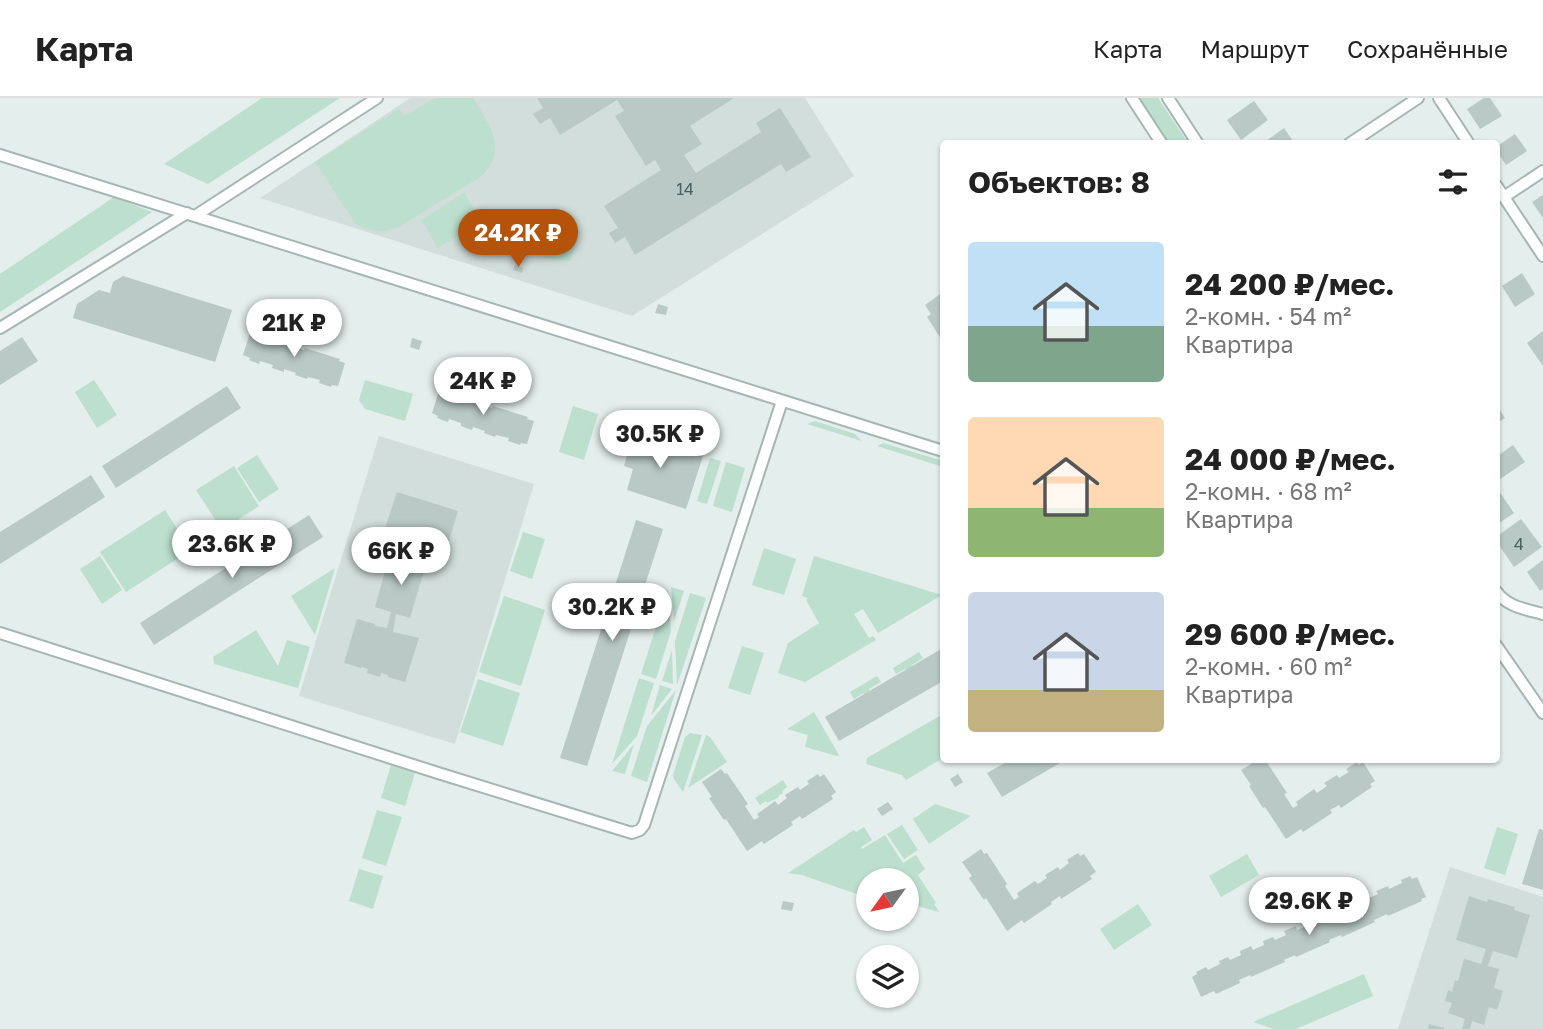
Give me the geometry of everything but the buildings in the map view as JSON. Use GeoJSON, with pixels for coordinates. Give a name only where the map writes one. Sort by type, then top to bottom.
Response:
{"type":"FeatureCollection","features":[{"type":"Feature","properties":{"kind":"street"},"geometry":{"type":"LineString","coordinates":[[0,328],[233,192],[377,98]]}},
{"type":"Feature","properties":{"kind":"street"},"geometry":{"type":"LineString","coordinates":[[1132,98],[1159,140]]}},
{"type":"Feature","properties":{"kind":"street"},"geometry":{"type":"LineString","coordinates":[[1168,98],[1195,140]]}},
{"type":"Feature","properties":{"kind":"street"},"geometry":{"type":"LineString","coordinates":[[1355,140],[1418,98]]}},
{"type":"Feature","properties":{"kind":"street"},"geometry":{"type":"LineString","coordinates":[[1439,98],[1466,140]]}},
{"type":"Feature","properties":{"kind":"street"},"geometry":{"type":"LineString","coordinates":[[0,155],[940,450]]}},
{"type":"Feature","properties":{"kind":"street"},"geometry":{"type":"LineString","coordinates":[[1504,197],[1543,171]]}},
{"type":"Feature","properties":{"kind":"street"},"geometry":{"type":"LineString","coordinates":[[1500,191],[1543,256]]}},
{"type":"Feature","properties":{"kind":"street"},"geometry":{"type":"LineString","coordinates":[[0,633],[632,833],[645,825],[782,401]]}},
{"type":"Feature","properties":{"kind":"street"},"geometry":{"type":"LineString","coordinates":[[1500,596],[1511,605],[1543,614]]}},
{"type":"Feature","properties":{"kind":"street"},"geometry":{"type":"LineString","coordinates":[[1500,651],[1543,713]]}},
{"type":"Feature","properties":{"kind":"shaded area"},"geometry":{"type":"Polygon","coordinates":[[[410,98],[805,98],[854,176],[632,316],[260,198],[410,98]]]}},
{"type":"Feature","properties":{"kind":"shaded area"},"geometry":{"type":"Polygon","coordinates":[[[379,436],[534,484],[455,744],[299,696],[379,436]]]}},
{"type":"Feature","properties":{"kind":"shaded area"},"geometry":{"type":"Polygon","coordinates":[[[1450,867],[1543,897],[1543,1029],[1398,1029],[1450,867]]]}},
{"type":"Feature","properties":{"kind":"green space"},"geometry":{"type":"Polygon","coordinates":[[[262,98],[340,98],[208,184],[164,164],[262,98]]]}},
{"type":"Feature","properties":{"kind":"green space"},"geometry":{"type":"Polygon","coordinates":[[[435,98],[473,98],[494,138],[494,157],[489,167],[480,177],[399,227],[381,232],[363,228],[355,223],[315,162],[399,109],[404,116],[435,98]]]}},
{"type":"Feature","properties":{"kind":"green space"},"geometry":{"type":"Polygon","coordinates":[[[1137,98],[1158,98],[1186,140],[1165,140],[1137,98]]]}},
{"type":"Feature","properties":{"kind":"green space"},"geometry":{"type":"Polygon","coordinates":[[[464,193],[482,221],[438,248],[421,220],[464,193]]]}},
{"type":"Feature","properties":{"kind":"green space"},"geometry":{"type":"Polygon","coordinates":[[[114,197],[152,212],[0,312],[0,274],[114,197]]]}},
{"type":"Feature","properties":{"kind":"green space"},"geometry":{"type":"Polygon","coordinates":[[[542,218],[568,221],[578,238],[570,261],[545,258],[535,242],[542,218]]]}},
{"type":"Feature","properties":{"kind":"green space"},"geometry":{"type":"Polygon","coordinates":[[[94,380],[117,415],[97,428],[75,392],[94,380]]]}},
{"type":"Feature","properties":{"kind":"green space"},"geometry":{"type":"Polygon","coordinates":[[[365,380],[413,394],[405,421],[365,409],[359,400],[365,380]]]}},
{"type":"Feature","properties":{"kind":"green space"},"geometry":{"type":"Polygon","coordinates":[[[573,406],[598,414],[584,460],[559,452],[573,406]]]}},
{"type":"Feature","properties":{"kind":"green space"},"geometry":{"type":"Polygon","coordinates":[[[815,421],[855,434],[862,441],[807,424],[815,421]]]}},
{"type":"Feature","properties":{"kind":"green space"},"geometry":{"type":"Polygon","coordinates":[[[883,443],[940,460],[940,466],[877,446],[883,443]]]}},
{"type":"Feature","properties":{"kind":"green space"},"geometry":{"type":"Polygon","coordinates":[[[257,455],[279,489],[259,502],[237,468],[257,455]]]}},
{"type":"Feature","properties":{"kind":"green space"},"geometry":{"type":"Polygon","coordinates":[[[710,458],[721,461],[707,504],[697,501],[710,458]]]}},
{"type":"Feature","properties":{"kind":"green space"},"geometry":{"type":"Polygon","coordinates":[[[726,462],[745,468],[732,512],[713,506],[726,462]]]}},
{"type":"Feature","properties":{"kind":"green space"},"geometry":{"type":"Polygon","coordinates":[[[234,466],[259,506],[222,530],[196,490],[234,466]]]}},
{"type":"Feature","properties":{"kind":"green space"},"geometry":{"type":"Polygon","coordinates":[[[165,510],[191,550],[126,592],[100,552],[165,510]]]}},
{"type":"Feature","properties":{"kind":"green space"},"geometry":{"type":"Polygon","coordinates":[[[523,532],[545,539],[532,579],[510,571],[523,532]]]}},
{"type":"Feature","properties":{"kind":"green space"},"geometry":{"type":"Polygon","coordinates":[[[764,548],[796,559],[784,595],[752,585],[764,548]]]}},
{"type":"Feature","properties":{"kind":"green space"},"geometry":{"type":"Polygon","coordinates":[[[100,556],[122,590],[102,604],[80,569],[100,556]]]}},
{"type":"Feature","properties":{"kind":"green space"},"geometry":{"type":"Polygon","coordinates":[[[814,556],[940,594],[878,633],[863,609],[854,614],[869,638],[873,636],[876,640],[805,682],[778,673],[788,643],[819,623],[806,600],[808,598],[802,596],[814,556]]]}},
{"type":"Feature","properties":{"kind":"green space"},"geometry":{"type":"Polygon","coordinates":[[[335,568],[315,635],[291,596],[335,568]]]}},
{"type":"Feature","properties":{"kind":"green space"},"geometry":{"type":"Polygon","coordinates":[[[671,587],[684,591],[674,621],[671,587]]]}},
{"type":"Feature","properties":{"kind":"green space"},"geometry":{"type":"Polygon","coordinates":[[[668,589],[671,631],[656,679],[641,674],[668,589]]]}},
{"type":"Feature","properties":{"kind":"green space"},"geometry":{"type":"Polygon","coordinates":[[[690,593],[706,598],[677,685],[675,641],[690,593]]]}},
{"type":"Feature","properties":{"kind":"green space"},"geometry":{"type":"Polygon","coordinates":[[[504,596],[545,610],[521,686],[479,672],[504,596]]]}},
{"type":"Feature","properties":{"kind":"green space"},"geometry":{"type":"Polygon","coordinates":[[[256,630],[278,666],[287,640],[310,647],[298,688],[214,664],[213,657],[256,630]]]}},
{"type":"Feature","properties":{"kind":"green space"},"geometry":{"type":"Polygon","coordinates":[[[742,646],[764,653],[750,695],[728,688],[742,646]]]}},
{"type":"Feature","properties":{"kind":"green space"},"geometry":{"type":"Polygon","coordinates":[[[672,650],[673,684],[662,681],[672,650]]]}},
{"type":"Feature","properties":{"kind":"green space"},"geometry":{"type":"Polygon","coordinates":[[[919,652],[923,658],[907,671],[905,669],[896,674],[893,668],[919,652]]]}},
{"type":"Feature","properties":{"kind":"green space"},"geometry":{"type":"Polygon","coordinates":[[[877,676],[881,682],[869,689],[865,695],[863,693],[854,699],[850,692],[877,676]]]}},
{"type":"Feature","properties":{"kind":"green space"},"geometry":{"type":"Polygon","coordinates":[[[639,678],[654,683],[637,736],[612,764],[639,678]]]}},
{"type":"Feature","properties":{"kind":"green space"},"geometry":{"type":"Polygon","coordinates":[[[478,679],[520,693],[503,746],[460,732],[478,679]]]}},
{"type":"Feature","properties":{"kind":"green space"},"geometry":{"type":"Polygon","coordinates":[[[660,685],[672,689],[651,716],[660,685]]]}},
{"type":"Feature","properties":{"kind":"green space"},"geometry":{"type":"Polygon","coordinates":[[[676,690],[647,782],[631,776],[647,726],[676,690]]]}},
{"type":"Feature","properties":{"kind":"green space"},"geometry":{"type":"Polygon","coordinates":[[[814,712],[839,755],[805,747],[808,735],[787,729],[814,712]]]}},
{"type":"Feature","properties":{"kind":"green space"},"geometry":{"type":"Polygon","coordinates":[[[940,716],[940,760],[906,780],[902,775],[866,764],[867,758],[940,716]]]}},
{"type":"Feature","properties":{"kind":"green space"},"geometry":{"type":"Polygon","coordinates":[[[690,733],[702,735],[683,792],[673,775],[685,737],[690,733]]]}},
{"type":"Feature","properties":{"kind":"green space"},"geometry":{"type":"Polygon","coordinates":[[[706,735],[727,762],[688,788],[706,735]]]}},
{"type":"Feature","properties":{"kind":"green space"},"geometry":{"type":"Polygon","coordinates":[[[634,744],[625,774],[612,771],[634,744]]]}},
{"type":"Feature","properties":{"kind":"green space"},"geometry":{"type":"Polygon","coordinates":[[[391,765],[415,773],[405,806],[381,798],[391,765]]]}},
{"type":"Feature","properties":{"kind":"green space"},"geometry":{"type":"Polygon","coordinates":[[[783,780],[787,787],[783,793],[760,805],[755,798],[783,780]]]}},
{"type":"Feature","properties":{"kind":"green space"},"geometry":{"type":"Polygon","coordinates":[[[935,804],[971,816],[929,844],[913,819],[935,804]]]}},
{"type":"Feature","properties":{"kind":"green space"},"geometry":{"type":"Polygon","coordinates":[[[377,810],[402,817],[386,866],[362,858],[377,810]]]}},
{"type":"Feature","properties":{"kind":"green space"},"geometry":{"type":"Polygon","coordinates":[[[902,825],[918,850],[904,859],[887,834],[902,825]]]}},
{"type":"Feature","properties":{"kind":"green space"},"geometry":{"type":"Polygon","coordinates":[[[864,827],[872,840],[861,847],[862,849],[885,835],[903,863],[916,855],[925,869],[919,874],[919,868],[856,868],[856,894],[802,875],[788,873],[854,830],[856,832],[864,827]]]}},
{"type":"Feature","properties":{"kind":"green space"},"geometry":{"type":"Polygon","coordinates":[[[1497,827],[1518,834],[1505,875],[1484,868],[1497,827]]]}},
{"type":"Feature","properties":{"kind":"green space"},"geometry":{"type":"Polygon","coordinates":[[[1247,854],[1259,875],[1221,897],[1209,876],[1247,854]]]}},
{"type":"Feature","properties":{"kind":"green space"},"geometry":{"type":"Polygon","coordinates":[[[359,869],[383,876],[373,909],[349,901],[359,869]]]}},
{"type":"Feature","properties":{"kind":"green space"},"geometry":{"type":"Polygon","coordinates":[[[919,877],[936,903],[934,904],[939,912],[919,906],[919,877]]]}},
{"type":"Feature","properties":{"kind":"green space"},"geometry":{"type":"Polygon","coordinates":[[[1138,904],[1152,925],[1114,950],[1100,929],[1138,904]]]}},
{"type":"Feature","properties":{"kind":"green space"},"geometry":{"type":"Polygon","coordinates":[[[1364,974],[1373,996],[1296,1029],[1274,1029],[1253,1022],[1364,974]]]}}]}
